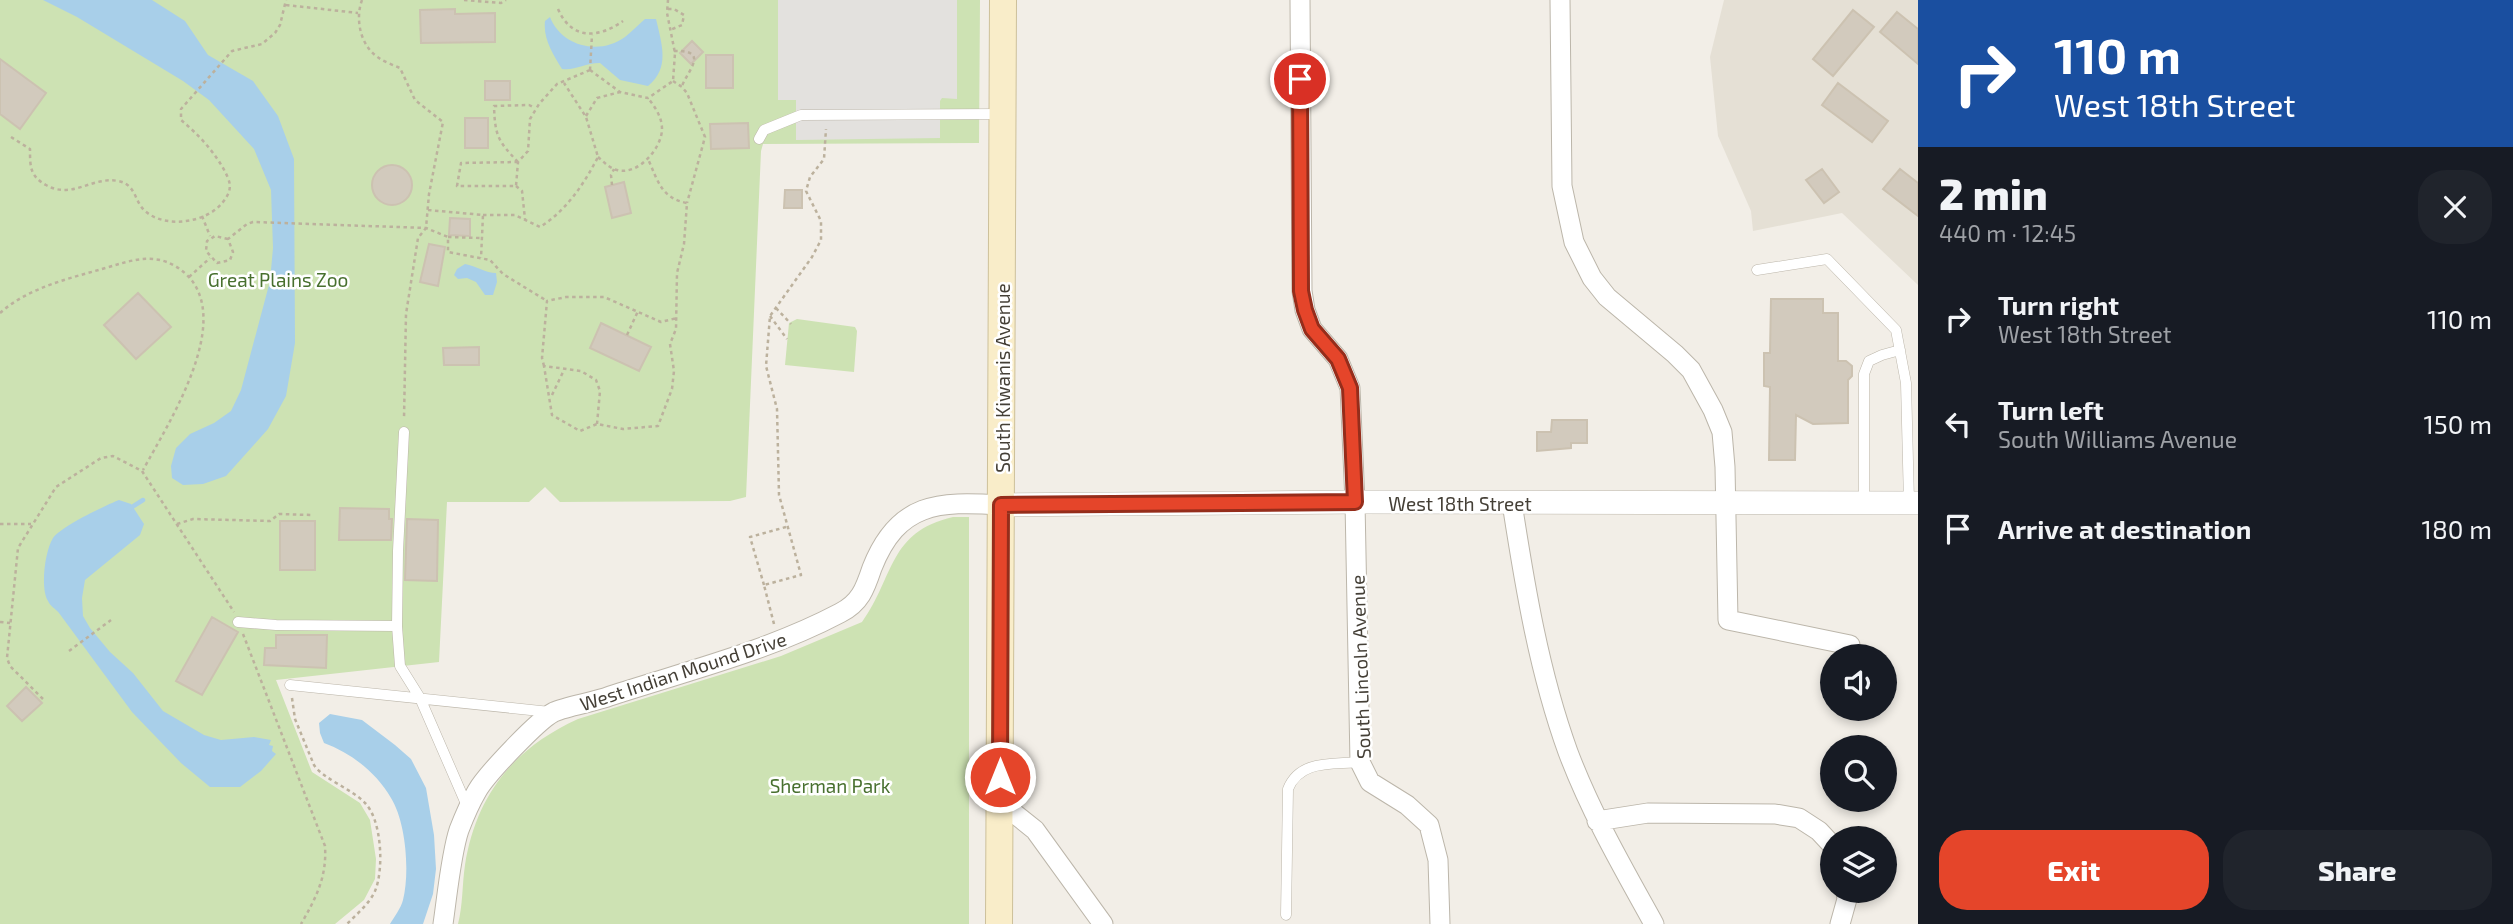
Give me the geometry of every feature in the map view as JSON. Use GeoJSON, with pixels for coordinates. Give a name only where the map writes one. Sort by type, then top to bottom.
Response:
{"type":"FeatureCollection","features":[{"type":"Feature","properties":{"kind":"main road","name":"South Kiwanis Avenue"},"geometry":{"type":"LineString","coordinates":[[999,924],[1003,0]]}},
{"type":"Feature","properties":{"kind":"street","name":"South Lincoln Avenue"},"geometry":{"type":"LineString","coordinates":[[1300,0],[1301,291],[1312,329],[1338,359],[1350,388],[1360,762],[1370,782],[1407,806],[1429,825],[1438,860],[1440,924]]}},
{"type":"Feature","properties":{"kind":"street"},"geometry":{"type":"LineString","coordinates":[[1560,0],[1562,186],[1574,242],[1592,278],[1607,297],[1675,354],[1701,385],[1722,432],[1728,621],[1845,644]]}},
{"type":"Feature","properties":{"kind":"street","name":"West Indian Mound Drive"},"geometry":{"type":"LineString","coordinates":[[443,924],[458,832],[477,790],[518,744],[554,712],[599,700],[813,626],[856,603],[874,564],[900,522],[920,510],[940,504],[957,502],[1001,505]]}},
{"type":"Feature","properties":{"kind":"street","name":"West 18th Street"},"geometry":{"type":"LineString","coordinates":[[1001,505],[1355,502],[1914,503]]}},
{"type":"Feature","properties":{"kind":"street"},"geometry":{"type":"LineString","coordinates":[[1512,503],[1525,589],[1543,672],[1568,752],[1597,821],[1654,924]]}},
{"type":"Feature","properties":{"kind":"street"},"geometry":{"type":"LineString","coordinates":[[1000,802],[1035,830],[1102,924]]}},
{"type":"Feature","properties":{"kind":"street"},"geometry":{"type":"LineString","coordinates":[[1597,821],[1648,813],[1775,814],[1799,818],[1820,832]]}},
{"type":"Feature","properties":{"kind":"street"},"geometry":{"type":"LineString","coordinates":[[1840,924],[1846,903]]}},
{"type":"Feature","properties":{"kind":"lane"},"geometry":{"type":"LineString","coordinates":[[759,139],[764,130],[801,116],[1003,114]]}},
{"type":"Feature","properties":{"kind":"lane"},"geometry":{"type":"LineString","coordinates":[[1758,270],[1827,259],[1896,330],[1906,383],[1914,503]]}},
{"type":"Feature","properties":{"kind":"lane"},"geometry":{"type":"LineString","coordinates":[[1864,503],[1864,374],[1869,361],[1900,350]]}},
{"type":"Feature","properties":{"kind":"lane"},"geometry":{"type":"LineString","coordinates":[[404,432],[398,551],[397,626],[400,666],[420,698],[468,810]]}},
{"type":"Feature","properties":{"kind":"lane"},"geometry":{"type":"LineString","coordinates":[[238,622],[397,626]]}},
{"type":"Feature","properties":{"kind":"lane"},"geometry":{"type":"LineString","coordinates":[[290,685],[554,712]]}},
{"type":"Feature","properties":{"kind":"lane"},"geometry":{"type":"LineString","coordinates":[[1286,915],[1288,789],[1292,778],[1302,770],[1317,766],[1360,762]]}},
{"type":"Feature","properties":{"kind":"path"},"geometry":{"type":"LineString","coordinates":[[11,137],[30,149],[33,176],[59,191],[116,180],[132,188],[144,209],[158,219],[188,221],[202,216],[219,206],[230,192],[229,181],[207,146],[181,120],[181,109],[232,51],[262,44],[275,33],[286,0]]}},
{"type":"Feature","properties":{"kind":"path"},"geometry":{"type":"LineString","coordinates":[[362,0],[358,13],[364,39],[377,58],[400,68],[415,100],[443,122],[429,194],[426,228],[418,238],[406,314],[404,432]]}},
{"type":"Feature","properties":{"kind":"path"},"geometry":{"type":"LineString","coordinates":[[464,0],[501,3],[506,0]]}},
{"type":"Feature","properties":{"kind":"path"},"geometry":{"type":"LineString","coordinates":[[667,0],[674,51],[673,81]]}},
{"type":"Feature","properties":{"kind":"path"},"geometry":{"type":"LineString","coordinates":[[286,5],[358,13]]}},
{"type":"Feature","properties":{"kind":"path"},"geometry":{"type":"LineString","coordinates":[[558,9],[563,20],[576,31],[592,34],[607,32],[623,21]]}},
{"type":"Feature","properties":{"kind":"path"},"geometry":{"type":"LineString","coordinates":[[667,9],[674,9],[684,15],[682,24],[670,30]]}},
{"type":"Feature","properties":{"kind":"path"},"geometry":{"type":"LineString","coordinates":[[590,70],[592,34]]}},
{"type":"Feature","properties":{"kind":"path"},"geometry":{"type":"LineString","coordinates":[[674,51],[687,50],[695,64],[692,71],[686,75],[682,87]]}},
{"type":"Feature","properties":{"kind":"path"},"geometry":{"type":"LineString","coordinates":[[516,186],[518,162],[528,151],[530,119],[536,109],[557,84],[590,70]]}},
{"type":"Feature","properties":{"kind":"path"},"geometry":{"type":"LineString","coordinates":[[564,82],[586,117],[598,157],[614,169],[632,169],[648,159],[661,137],[661,119],[648,98],[621,92],[590,70]]}},
{"type":"Feature","properties":{"kind":"path"},"geometry":{"type":"LineString","coordinates":[[547,301],[542,358],[551,396],[552,415],[580,431],[597,424],[623,429],[658,426],[673,389],[674,371],[670,344],[676,329],[677,272],[684,244],[687,203],[705,137],[682,87],[673,81]]}},
{"type":"Feature","properties":{"kind":"path"},"geometry":{"type":"LineString","coordinates":[[648,98],[673,81]]}},
{"type":"Feature","properties":{"kind":"path"},"geometry":{"type":"LineString","coordinates":[[586,117],[597,98],[621,92]]}},
{"type":"Feature","properties":{"kind":"path"},"geometry":{"type":"LineString","coordinates":[[518,162],[500,143],[495,132],[494,106],[529,105],[536,109]]}},
{"type":"Feature","properties":{"kind":"path"},"geometry":{"type":"LineString","coordinates":[[764,585],[800,575],[781,509],[777,476],[777,410],[766,374],[770,316],[821,240],[821,221],[807,191],[810,177],[821,164],[825,153],[826,115]]}},
{"type":"Feature","properties":{"kind":"path"},"geometry":{"type":"LineString","coordinates":[[428,209],[483,215],[515,215],[540,227],[562,211],[598,157]]}},
{"type":"Feature","properties":{"kind":"path"},"geometry":{"type":"LineString","coordinates":[[648,159],[665,194],[673,200],[687,203]]}},
{"type":"Feature","properties":{"kind":"path"},"geometry":{"type":"LineString","coordinates":[[518,162],[461,163],[457,186],[516,186],[522,191],[525,220]]}},
{"type":"Feature","properties":{"kind":"path"},"geometry":{"type":"LineString","coordinates":[[612,185],[611,175],[614,169]]}},
{"type":"Feature","properties":{"kind":"path"},"geometry":{"type":"LineString","coordinates":[[481,258],[483,215]]}},
{"type":"Feature","properties":{"kind":"path"},"geometry":{"type":"LineString","coordinates":[[202,216],[211,237]]}},
{"type":"Feature","properties":{"kind":"path"},"geometry":{"type":"LineString","coordinates":[[228,239],[247,224],[265,222],[426,228],[448,237],[481,238]]}},
{"type":"Feature","properties":{"kind":"path"},"geometry":{"type":"LineString","coordinates":[[221,236],[228,239],[233,252],[229,260],[217,263],[210,258],[205,246],[211,237],[221,236]]}},
{"type":"Feature","properties":{"kind":"path"},"geometry":{"type":"LineString","coordinates":[[448,237],[448,252],[490,260],[503,274],[547,301],[566,297],[604,297],[661,322],[677,318]]}},
{"type":"Feature","properties":{"kind":"path"},"geometry":{"type":"LineString","coordinates":[[0,313],[48,285],[138,258],[165,261],[189,277],[200,291],[203,332],[189,384],[142,471]]}},
{"type":"Feature","properties":{"kind":"path"},"geometry":{"type":"LineString","coordinates":[[189,277],[210,258]]}},
{"type":"Feature","properties":{"kind":"path"},"geometry":{"type":"LineString","coordinates":[[776,308],[791,324]]}},
{"type":"Feature","properties":{"kind":"path"},"geometry":{"type":"LineString","coordinates":[[627,335],[638,311]]}},
{"type":"Feature","properties":{"kind":"path"},"geometry":{"type":"LineString","coordinates":[[770,316],[787,339]]}},
{"type":"Feature","properties":{"kind":"path"},"geometry":{"type":"LineString","coordinates":[[544,366],[581,371],[596,380],[600,391],[597,424]]}},
{"type":"Feature","properties":{"kind":"path"},"geometry":{"type":"LineString","coordinates":[[551,396],[564,370]]}},
{"type":"Feature","properties":{"kind":"path"},"geometry":{"type":"LineString","coordinates":[[43,699],[10,666],[7,658],[18,548],[57,487],[101,458],[113,456],[142,471],[231,605],[238,622],[325,846],[324,876],[317,896],[301,924]]}},
{"type":"Feature","properties":{"kind":"path"},"geometry":{"type":"LineString","coordinates":[[177,524],[193,519],[270,520],[279,514],[312,515]]}},
{"type":"Feature","properties":{"kind":"path"},"geometry":{"type":"LineString","coordinates":[[0,524],[31,524]]}},
{"type":"Feature","properties":{"kind":"path"},"geometry":{"type":"LineString","coordinates":[[773,619],[750,537],[786,527]]}},
{"type":"Feature","properties":{"kind":"path"},"geometry":{"type":"LineString","coordinates":[[69,651],[111,620]]}},
{"type":"Feature","properties":{"kind":"path"},"geometry":{"type":"LineString","coordinates":[[0,622],[10,623]]}},
{"type":"Feature","properties":{"kind":"path"},"geometry":{"type":"LineString","coordinates":[[290,685],[295,719],[314,765],[317,770],[368,805],[378,832],[380,873],[376,890],[347,924]]}},
{"type":"Feature","properties":{"kind":"shaded area"},"geometry":{"type":"Polygon","coordinates":[[[778,0],[957,0],[957,99],[942,98],[940,101],[940,138],[796,140],[796,100],[778,100],[778,0]]]}},
{"type":"Feature","properties":{"kind":"shaded area"},"geometry":{"type":"Polygon","coordinates":[[[1724,0],[1918,0],[1918,285],[1842,213],[1753,231],[1751,211],[1718,136],[1710,57],[1724,0]]]}},
{"type":"Feature","properties":{"kind":"green space","name":"Great Plains Zoo"},"geometry":{"type":"Polygon","coordinates":[[[0,0],[980,0],[979,143],[763,144],[746,497],[730,501],[560,502],[545,487],[529,502],[447,502],[439,662],[276,680],[312,772],[360,803],[370,820],[376,859],[375,879],[364,900],[335,924],[0,924],[0,0]]]}},
{"type":"Feature","properties":{"kind":"green space"},"geometry":{"type":"Polygon","coordinates":[[[797,319],[855,327],[854,372],[785,365],[789,323],[797,319]]]}},
{"type":"Feature","properties":{"kind":"green space","name":"Sherman Park"},"geometry":{"type":"Polygon","coordinates":[[[953,517],[969,517],[969,924],[458,924],[465,865],[478,817],[502,777],[517,759],[535,744],[578,719],[781,656],[862,622],[904,545],[916,533],[953,517]]]}},
{"type":"Feature","properties":{"kind":"water"},"geometry":{"type":"Polygon","coordinates":[[[43,0],[152,0],[185,21],[208,55],[253,81],[278,116],[294,159],[295,343],[286,396],[268,429],[226,476],[203,484],[183,485],[172,478],[171,466],[176,448],[190,434],[214,423],[231,411],[241,390],[270,281],[273,248],[271,190],[254,149],[209,100],[183,81],[77,17],[43,0]]]}},
{"type":"Feature","properties":{"kind":"water"},"geometry":{"type":"Polygon","coordinates":[[[550,17],[563,35],[582,45],[593,47],[615,43],[645,19],[656,19],[662,55],[659,72],[648,86],[620,80],[600,63],[562,69],[549,46],[546,34],[545,21],[550,17]]]}},
{"type":"Feature","properties":{"kind":"water"},"geometry":{"type":"Polygon","coordinates":[[[465,264],[496,273],[497,282],[493,295],[485,295],[476,282],[467,278],[458,279],[454,275],[457,269],[465,264]]]}},
{"type":"Feature","properties":{"kind":"water"},"geometry":{"type":"Polygon","coordinates":[[[119,500],[131,504],[144,524],[140,535],[85,580],[83,616],[110,652],[133,673],[163,711],[204,735],[221,740],[254,737],[271,740],[269,745],[273,746],[272,751],[276,754],[261,771],[240,787],[210,787],[181,763],[132,712],[49,603],[44,588],[44,570],[53,538],[74,522],[119,500]]]}},
{"type":"Feature","properties":{"kind":"water"},"geometry":{"type":"Polygon","coordinates":[[[330,714],[362,720],[395,745],[411,759],[426,788],[434,835],[436,869],[433,894],[423,924],[390,924],[402,903],[405,889],[405,848],[400,820],[391,798],[370,772],[344,752],[324,743],[319,723],[330,714]]]}},
{"type":"Feature","properties":{"kind":"building"},"geometry":{"type":"Polygon","coordinates":[[[455,9],[455,14],[495,13],[495,42],[421,43],[420,10],[455,9]]]}},
{"type":"Feature","properties":{"kind":"building"},"geometry":{"type":"Polygon","coordinates":[[[1853,10],[1874,27],[1833,76],[1813,59],[1853,10]]]}},
{"type":"Feature","properties":{"kind":"building"},"geometry":{"type":"Polygon","coordinates":[[[1897,12],[1918,29],[1918,64],[1880,32],[1897,12]]]}},
{"type":"Feature","properties":{"kind":"building"},"geometry":{"type":"Polygon","coordinates":[[[692,41],[703,52],[691,64],[680,53],[692,41]]]}},
{"type":"Feature","properties":{"kind":"building"},"geometry":{"type":"Polygon","coordinates":[[[706,55],[733,55],[733,88],[706,88],[706,55]]]}},
{"type":"Feature","properties":{"kind":"building"},"geometry":{"type":"Polygon","coordinates":[[[0,59],[46,93],[20,129],[0,114],[0,59]]]}},
{"type":"Feature","properties":{"kind":"building"},"geometry":{"type":"Polygon","coordinates":[[[485,81],[510,81],[510,100],[485,100],[485,81]]]}},
{"type":"Feature","properties":{"kind":"building"},"geometry":{"type":"Polygon","coordinates":[[[1838,83],[1888,121],[1872,142],[1822,105],[1838,83]]]}},
{"type":"Feature","properties":{"kind":"building"},"geometry":{"type":"Polygon","coordinates":[[[465,118],[488,118],[488,148],[465,148],[465,118]]]}},
{"type":"Feature","properties":{"kind":"building"},"geometry":{"type":"Polygon","coordinates":[[[748,123],[749,148],[711,149],[710,124],[748,123]]]}},
{"type":"Feature","properties":{"kind":"building"},"geometry":{"type":"Polygon","coordinates":[[[392,165],[400,166],[406,171],[411,177],[411,193],[406,199],[400,204],[392,205],[384,204],[378,199],[373,193],[372,185],[373,177],[378,171],[384,166],[392,165]]]}},
{"type":"Feature","properties":{"kind":"building"},"geometry":{"type":"Polygon","coordinates":[[[1822,169],[1839,192],[1824,203],[1806,180],[1822,169]]]}},
{"type":"Feature","properties":{"kind":"building"},"geometry":{"type":"Polygon","coordinates":[[[1900,169],[1918,183],[1918,216],[1883,189],[1900,169]]]}},
{"type":"Feature","properties":{"kind":"building"},"geometry":{"type":"Polygon","coordinates":[[[624,182],[631,213],[612,218],[605,187],[624,182]]]}},
{"type":"Feature","properties":{"kind":"building"},"geometry":{"type":"Polygon","coordinates":[[[785,190],[802,190],[802,208],[784,208],[785,190]]]}},
{"type":"Feature","properties":{"kind":"building"},"geometry":{"type":"Polygon","coordinates":[[[450,218],[470,219],[470,236],[449,235],[450,218]]]}},
{"type":"Feature","properties":{"kind":"building"},"geometry":{"type":"Polygon","coordinates":[[[429,244],[445,247],[438,286],[420,282],[429,244]]]}},
{"type":"Feature","properties":{"kind":"building"},"geometry":{"type":"Polygon","coordinates":[[[138,293],[171,327],[136,359],[104,325],[138,293]]]}},
{"type":"Feature","properties":{"kind":"building"},"geometry":{"type":"Polygon","coordinates":[[[1771,299],[1823,299],[1823,313],[1838,313],[1838,361],[1846,361],[1852,366],[1852,376],[1848,380],[1848,423],[1813,424],[1796,415],[1795,460],[1769,460],[1770,387],[1764,386],[1764,353],[1770,353],[1771,299]]]}},
{"type":"Feature","properties":{"kind":"building"},"geometry":{"type":"Polygon","coordinates":[[[601,323],[651,347],[639,371],[590,348],[601,323]]]}},
{"type":"Feature","properties":{"kind":"building"},"geometry":{"type":"Polygon","coordinates":[[[479,347],[479,365],[444,365],[443,348],[479,347]]]}},
{"type":"Feature","properties":{"kind":"building"},"geometry":{"type":"Polygon","coordinates":[[[1552,420],[1587,420],[1587,443],[1571,443],[1571,448],[1537,451],[1537,432],[1551,432],[1552,420]]]}},
{"type":"Feature","properties":{"kind":"building"},"geometry":{"type":"Polygon","coordinates":[[[340,508],[389,509],[389,519],[392,519],[391,540],[339,540],[340,508]]]}},
{"type":"Feature","properties":{"kind":"building"},"geometry":{"type":"Polygon","coordinates":[[[407,519],[438,520],[437,581],[405,580],[407,519]]]}},
{"type":"Feature","properties":{"kind":"building"},"geometry":{"type":"Polygon","coordinates":[[[280,521],[315,521],[315,570],[280,570],[280,521]]]}},
{"type":"Feature","properties":{"kind":"building"},"geometry":{"type":"Polygon","coordinates":[[[212,617],[238,632],[202,695],[176,681],[212,617]]]}},
{"type":"Feature","properties":{"kind":"building"},"geometry":{"type":"Polygon","coordinates":[[[276,635],[327,635],[326,668],[264,665],[265,648],[276,648],[276,635]]]}},
{"type":"Feature","properties":{"kind":"building"},"geometry":{"type":"Polygon","coordinates":[[[26,687],[42,703],[22,721],[7,706],[26,687]]]}},
{"type":"Feature","properties":{"kind":"waterway"},"geometry":{"type":"LineString","coordinates":[[129,509],[143,500]]}},
{"type":"Feature","properties":{"kind":"route"},"geometry":{"type":"LineString","coordinates":[[1000,777],[1001,505],[1355,502],[1350,388],[1338,359],[1312,329],[1301,291],[1300,79]]}}]}
